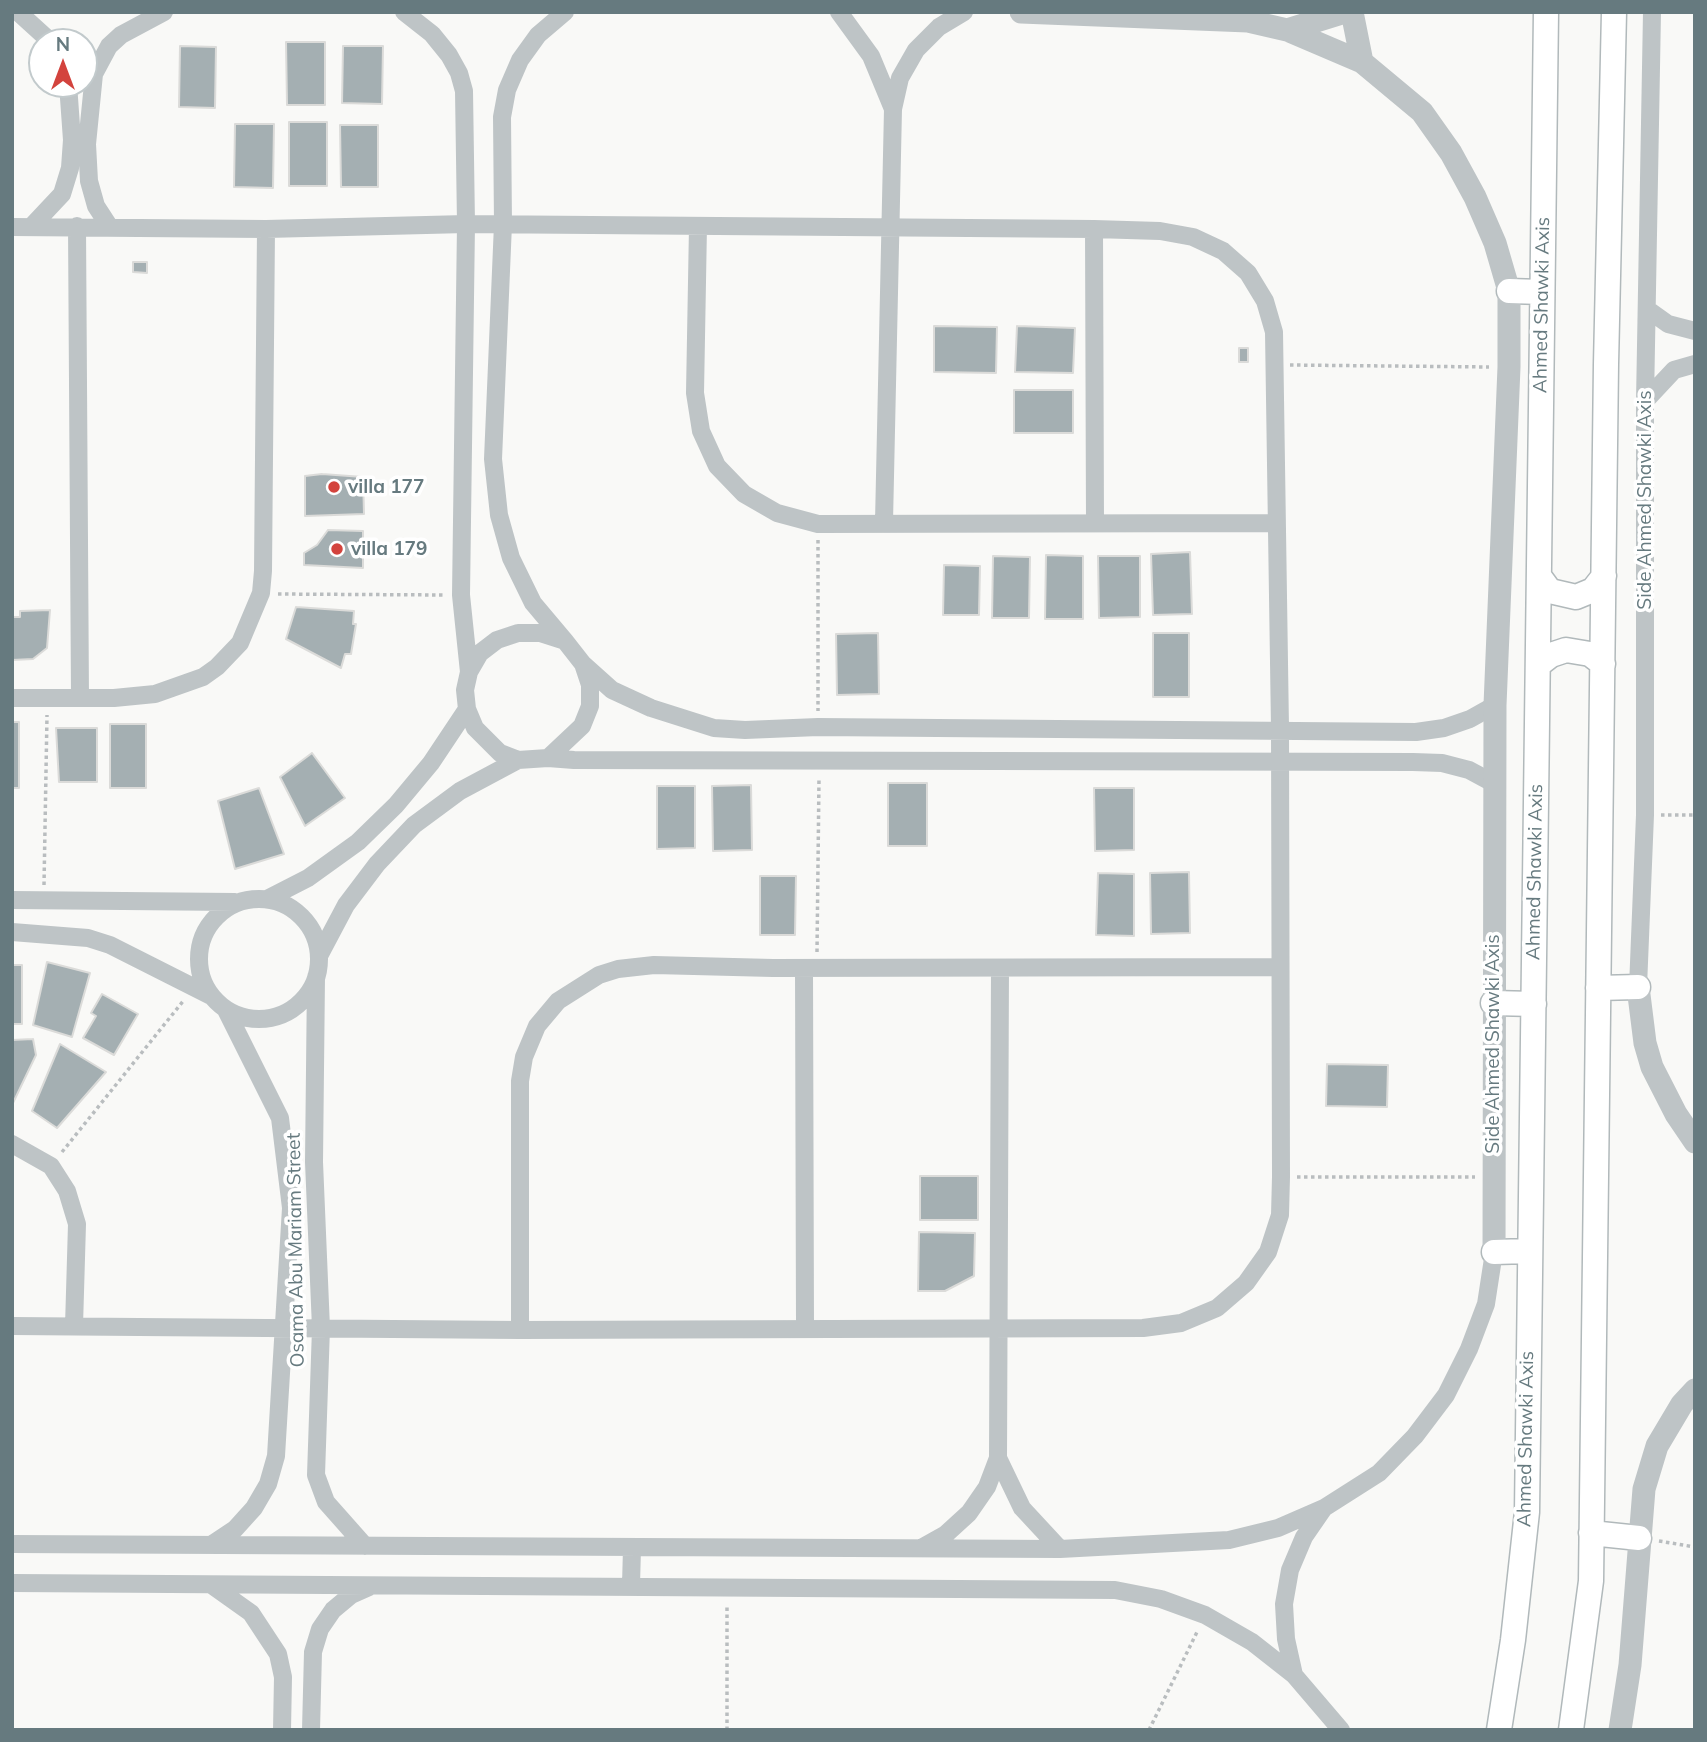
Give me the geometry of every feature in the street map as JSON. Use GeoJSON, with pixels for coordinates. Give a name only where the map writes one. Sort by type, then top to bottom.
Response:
{"type":"FeatureCollection","features":[{"type":"Feature","properties":{"kind":"main road","name":"Ahmed Shawki Axis"},"geometry":{"type":"LineString","coordinates":[[1499,1730],[1513,1640],[1527,1512],[1546,12]]}},
{"type":"Feature","properties":{"kind":"main road"},"geometry":{"type":"LineString","coordinates":[[1570,1730],[1591,1581],[1614,12]]}},
{"type":"Feature","properties":{"kind":"main road"},"geometry":{"type":"LineString","coordinates":[[1509,291],[1542,292]]}},
{"type":"Feature","properties":{"kind":"main road"},"geometry":{"type":"LineString","coordinates":[[1539,576],[1558,595],[1576,597],[1593,590],[1604,576]]}},
{"type":"Feature","properties":{"kind":"main road"},"geometry":{"type":"LineString","coordinates":[[1538,665],[1550,654],[1566,650],[1583,651],[1603,664]]}},
{"type":"Feature","properties":{"kind":"main road"},"geometry":{"type":"LineString","coordinates":[[1598,988],[1638,987]]}},
{"type":"Feature","properties":{"kind":"main road"},"geometry":{"type":"LineString","coordinates":[[1493,1003],[1534,1004]]}},
{"type":"Feature","properties":{"kind":"main road"},"geometry":{"type":"LineString","coordinates":[[1494,1252],[1529,1251]]}},
{"type":"Feature","properties":{"kind":"main road"},"geometry":{"type":"LineString","coordinates":[[1591,1533],[1639,1538]]}},
{"type":"Feature","properties":{"kind":"street"},"geometry":{"type":"LineString","coordinates":[[18,12],[36,28]]}},
{"type":"Feature","properties":{"kind":"street"},"geometry":{"type":"LineString","coordinates":[[109,226],[96,206],[89,181],[87,144],[94,74],[109,46],[121,35],[164,12]]}},
{"type":"Feature","properties":{"kind":"street"},"geometry":{"type":"LineString","coordinates":[[404,12],[432,34],[459,72],[466,122],[461,595],[469,672],[465,690],[467,709],[475,729],[500,753],[518,760]]}},
{"type":"Feature","properties":{"kind":"street"},"geometry":{"type":"LineString","coordinates":[[565,12],[538,34],[520,60],[507,90],[502,117],[503,224],[493,460],[499,514],[511,558],[524,588],[545,620],[583,664],[612,690],[651,708],[714,728],[744,730],[818,727],[1416,732],[1444,728],[1470,719],[1494,705]]}},
{"type":"Feature","properties":{"kind":"street"},"geometry":{"type":"LineString","coordinates":[[839,12],[871,56],[892,109]]}},
{"type":"Feature","properties":{"kind":"street"},"geometry":{"type":"LineString","coordinates":[[884,522],[892,109],[900,78],[916,50],[939,27],[964,12]]}},
{"type":"Feature","properties":{"kind":"street","name":"Side Ahmed Shawki Axis"},"geometry":{"type":"LineString","coordinates":[[1021,12],[1248,21],[1287,30],[1362,62],[1422,112],[1451,153],[1485,220],[1509,291],[1509,367],[1494,705],[1494,1252]]}},
{"type":"Feature","properties":{"kind":"street"},"geometry":{"type":"LineString","coordinates":[[1287,30],[1345,12]]}},
{"type":"Feature","properties":{"kind":"street"},"geometry":{"type":"LineString","coordinates":[[1352,12],[1362,62]]}},
{"type":"Feature","properties":{"kind":"street","name":"Side Ahmed Shawki Axis"},"geometry":{"type":"LineString","coordinates":[[1638,987],[1645,815],[1645,401],[1652,12]]}},
{"type":"Feature","properties":{"kind":"street"},"geometry":{"type":"LineString","coordinates":[[31,227],[62,194],[70,169],[72,140],[69,98]]}},
{"type":"Feature","properties":{"kind":"street"},"geometry":{"type":"LineString","coordinates":[[12,227],[266,229],[503,224],[1094,229],[1160,231],[1193,237],[1223,250],[1248,272],[1265,301],[1274,332],[1280,729],[1281,1177],[1280,1215],[1268,1252],[1246,1283],[1217,1308],[1181,1323],[1143,1328],[805,1326],[520,1330],[12,1326]]}},
{"type":"Feature","properties":{"kind":"street"},"geometry":{"type":"LineString","coordinates":[[77,226],[80,698]]}},
{"type":"Feature","properties":{"kind":"street"},"geometry":{"type":"LineString","coordinates":[[698,226],[695,393],[701,431],[717,466],[744,494],[777,513],[818,524],[1276,523]]}},
{"type":"Feature","properties":{"kind":"street"},"geometry":{"type":"LineString","coordinates":[[12,698],[155,694],[203,677],[217,667],[240,643],[261,593],[266,229]]}},
{"type":"Feature","properties":{"kind":"street"},"geometry":{"type":"LineString","coordinates":[[1094,229],[1095,523]]}},
{"type":"Feature","properties":{"kind":"street"},"geometry":{"type":"LineString","coordinates":[[1647,309],[1668,324],[1695,331]]}},
{"type":"Feature","properties":{"kind":"street"},"geometry":{"type":"LineString","coordinates":[[1645,401],[1674,370],[1695,363]]}},
{"type":"Feature","properties":{"kind":"street"},"geometry":{"type":"LineString","coordinates":[[469,672],[481,653],[497,640],[518,633],[540,633],[565,641]]}},
{"type":"Feature","properties":{"kind":"street"},"geometry":{"type":"LineString","coordinates":[[548,758],[582,726],[590,706],[590,685],[583,664]]}},
{"type":"Feature","properties":{"kind":"street"},"geometry":{"type":"LineString","coordinates":[[267,900],[317,872],[358,842],[396,805],[431,763],[467,709]]}},
{"type":"Feature","properties":{"kind":"street"},"geometry":{"type":"LineString","coordinates":[[319,956],[346,905],[377,864],[414,825],[460,791],[518,760],[1441,763],[1469,770],[1494,784]]}},
{"type":"Feature","properties":{"kind":"street"},"geometry":{"type":"LineString","coordinates":[[12,900],[267,900],[287,906],[303,918],[315,936],[319,956],[316,978],[306,997],[289,1011],[269,1019],[247,1018],[226,1010],[211,996],[194,987],[88,938],[64,933],[12,932]]}},
{"type":"Feature","properties":{"kind":"street"},"geometry":{"type":"LineString","coordinates":[[211,996],[202,980],[198,961],[200,942],[209,925],[222,911],[239,902]]}},
{"type":"Feature","properties":{"kind":"street"},"geometry":{"type":"LineString","coordinates":[[520,1330],[520,1081],[524,1057],[537,1026],[558,1001],[582,984],[618,969],[654,965],[810,968],[1279,967]]}},
{"type":"Feature","properties":{"kind":"street"},"geometry":{"type":"LineString","coordinates":[[805,1326],[810,968]]}},
{"type":"Feature","properties":{"kind":"street"},"geometry":{"type":"LineString","coordinates":[[919,1549],[946,1534],[970,1513],[987,1487],[998,1458],[1000,968]]}},
{"type":"Feature","properties":{"kind":"street","name":"Osama Abu Mariam Street"},"geometry":{"type":"LineString","coordinates":[[316,978],[314,1162],[321,1328],[316,1475],[326,1502],[365,1546]]}},
{"type":"Feature","properties":{"kind":"street"},"geometry":{"type":"LineString","coordinates":[[1638,987],[1645,1043],[1652,1067],[1676,1114],[1695,1142]]}},
{"type":"Feature","properties":{"kind":"street","name":"Osama Abu Mariam Street"},"geometry":{"type":"LineString","coordinates":[[211,1545],[235,1529],[254,1508],[268,1483],[276,1456],[291,1208],[280,1118],[226,1010]]}},
{"type":"Feature","properties":{"kind":"street"},"geometry":{"type":"LineString","coordinates":[[12,1144],[51,1166],[67,1191],[77,1224],[74,1326]]}},
{"type":"Feature","properties":{"kind":"street"},"geometry":{"type":"LineString","coordinates":[[12,1544],[1060,1549],[1230,1540],[1278,1528],[1324,1508],[1378,1473],[1415,1436],[1446,1395],[1469,1349],[1486,1304],[1494,1252]]}},
{"type":"Feature","properties":{"kind":"street"},"geometry":{"type":"LineString","coordinates":[[1620,1730],[1630,1665],[1644,1489],[1657,1446],[1682,1404],[1695,1390]]}},
{"type":"Feature","properties":{"kind":"street"},"geometry":{"type":"LineString","coordinates":[[998,1458],[1022,1508],[1060,1549]]}},
{"type":"Feature","properties":{"kind":"street"},"geometry":{"type":"LineString","coordinates":[[1294,1675],[1286,1639],[1284,1604],[1290,1570],[1304,1537],[1324,1508]]}},
{"type":"Feature","properties":{"kind":"street"},"geometry":{"type":"LineString","coordinates":[[631,1585],[632,1548]]}},
{"type":"Feature","properties":{"kind":"street"},"geometry":{"type":"LineString","coordinates":[[12,1583],[1115,1590],[1161,1599],[1205,1615],[1252,1642],[1294,1675],[1341,1730]]}},
{"type":"Feature","properties":{"kind":"street"},"geometry":{"type":"LineString","coordinates":[[210,1584],[251,1613],[278,1654],[283,1678],[282,1730]]}},
{"type":"Feature","properties":{"kind":"street"},"geometry":{"type":"LineString","coordinates":[[312,1730],[313,1652],[320,1629],[333,1610],[351,1595],[373,1585]]}},
{"type":"Feature","properties":{"kind":"path"},"geometry":{"type":"LineString","coordinates":[[1274,365],[1509,367]]}},
{"type":"Feature","properties":{"kind":"path"},"geometry":{"type":"LineString","coordinates":[[818,524],[818,727]]}},
{"type":"Feature","properties":{"kind":"path"},"geometry":{"type":"LineString","coordinates":[[261,593],[461,595]]}},
{"type":"Feature","properties":{"kind":"path"},"geometry":{"type":"LineString","coordinates":[[44,900],[48,699]]}},
{"type":"Feature","properties":{"kind":"path"},"geometry":{"type":"LineString","coordinates":[[810,968],[819,761]]}},
{"type":"Feature","properties":{"kind":"path"},"geometry":{"type":"LineString","coordinates":[[1645,815],[1695,815]]}},
{"type":"Feature","properties":{"kind":"path"},"geometry":{"type":"LineString","coordinates":[[51,1166],[194,987]]}},
{"type":"Feature","properties":{"kind":"path"},"geometry":{"type":"LineString","coordinates":[[1281,1177],[1492,1177]]}},
{"type":"Feature","properties":{"kind":"path"},"geometry":{"type":"LineString","coordinates":[[1639,1538],[1695,1547]]}},
{"type":"Feature","properties":{"kind":"path"},"geometry":{"type":"LineString","coordinates":[[727,1586],[727,1730]]}},
{"type":"Feature","properties":{"kind":"path"},"geometry":{"type":"LineString","coordinates":[[1149,1730],[1205,1615]]}},
{"type":"Feature","properties":{"kind":"building"},"geometry":{"type":"Polygon","coordinates":[[[286,42],[325,42],[325,105],[287,105],[286,42]]]}},
{"type":"Feature","properties":{"kind":"building"},"geometry":{"type":"Polygon","coordinates":[[[180,46],[216,47],[215,108],[179,107],[180,46]]]}},
{"type":"Feature","properties":{"kind":"building"},"geometry":{"type":"Polygon","coordinates":[[[343,46],[383,46],[382,104],[342,103],[343,46]]]}},
{"type":"Feature","properties":{"kind":"building"},"geometry":{"type":"Polygon","coordinates":[[[289,122],[327,122],[327,186],[289,186],[289,122]]]}},
{"type":"Feature","properties":{"kind":"building"},"geometry":{"type":"Polygon","coordinates":[[[235,124],[274,124],[273,188],[234,187],[235,124]]]}},
{"type":"Feature","properties":{"kind":"building"},"geometry":{"type":"Polygon","coordinates":[[[340,125],[378,125],[378,187],[341,187],[340,125]]]}},
{"type":"Feature","properties":{"kind":"building"},"geometry":{"type":"Polygon","coordinates":[[[133,262],[147,262],[147,273],[133,272],[133,262]]]}},
{"type":"Feature","properties":{"kind":"building"},"geometry":{"type":"Polygon","coordinates":[[[934,326],[997,327],[996,373],[934,372],[934,326]]]}},
{"type":"Feature","properties":{"kind":"building"},"geometry":{"type":"Polygon","coordinates":[[[1017,326],[1075,328],[1073,373],[1015,372],[1017,326]]]}},
{"type":"Feature","properties":{"kind":"building"},"geometry":{"type":"Polygon","coordinates":[[[1239,348],[1248,348],[1248,362],[1239,362],[1239,348]]]}},
{"type":"Feature","properties":{"kind":"building"},"geometry":{"type":"Polygon","coordinates":[[[1014,390],[1073,390],[1073,433],[1014,433],[1014,390]]]}},
{"type":"Feature","properties":{"kind":"building","name":"villa 177"},"geometry":{"type":"Polygon","coordinates":[[[322,474],[363,477],[364,514],[305,516],[305,476],[322,474]]]}},
{"type":"Feature","properties":{"kind":"building","name":"villa 179"},"geometry":{"type":"Polygon","coordinates":[[[328,530],[363,531],[363,568],[304,565],[304,553],[317,545],[328,530]]]}},
{"type":"Feature","properties":{"kind":"building"},"geometry":{"type":"Polygon","coordinates":[[[1190,552],[1192,614],[1153,615],[1151,554],[1190,552]]]}},
{"type":"Feature","properties":{"kind":"building"},"geometry":{"type":"Polygon","coordinates":[[[1046,555],[1083,556],[1083,619],[1045,619],[1046,555]]]}},
{"type":"Feature","properties":{"kind":"building"},"geometry":{"type":"Polygon","coordinates":[[[993,556],[1030,557],[1029,618],[992,618],[993,556]]]}},
{"type":"Feature","properties":{"kind":"building"},"geometry":{"type":"Polygon","coordinates":[[[1098,556],[1140,556],[1140,617],[1099,618],[1098,556]]]}},
{"type":"Feature","properties":{"kind":"building"},"geometry":{"type":"Polygon","coordinates":[[[944,565],[980,566],[979,615],[943,615],[944,565]]]}},
{"type":"Feature","properties":{"kind":"building"},"geometry":{"type":"Polygon","coordinates":[[[296,607],[354,611],[353,624],[356,624],[351,654],[345,654],[341,668],[286,639],[296,607]]]}},
{"type":"Feature","properties":{"kind":"building"},"geometry":{"type":"Polygon","coordinates":[[[50,610],[47,648],[33,659],[12,660],[12,617],[20,617],[20,611],[50,610]]]}},
{"type":"Feature","properties":{"kind":"building"},"geometry":{"type":"Polygon","coordinates":[[[878,633],[879,694],[837,695],[836,634],[878,633]]]}},
{"type":"Feature","properties":{"kind":"building"},"geometry":{"type":"Polygon","coordinates":[[[1153,633],[1189,633],[1189,697],[1153,697],[1153,633]]]}},
{"type":"Feature","properties":{"kind":"building"},"geometry":{"type":"Polygon","coordinates":[[[12,722],[19,722],[19,788],[12,788],[12,722]]]}},
{"type":"Feature","properties":{"kind":"building"},"geometry":{"type":"Polygon","coordinates":[[[110,724],[146,724],[146,788],[110,788],[110,724]]]}},
{"type":"Feature","properties":{"kind":"building"},"geometry":{"type":"Polygon","coordinates":[[[56,728],[97,728],[97,782],[59,782],[56,728]]]}},
{"type":"Feature","properties":{"kind":"building"},"geometry":{"type":"Polygon","coordinates":[[[312,753],[345,798],[305,826],[280,777],[312,753]]]}},
{"type":"Feature","properties":{"kind":"building"},"geometry":{"type":"Polygon","coordinates":[[[888,783],[927,783],[927,846],[888,846],[888,783]]]}},
{"type":"Feature","properties":{"kind":"building"},"geometry":{"type":"Polygon","coordinates":[[[751,785],[752,850],[713,851],[712,786],[751,785]]]}},
{"type":"Feature","properties":{"kind":"building"},"geometry":{"type":"Polygon","coordinates":[[[657,786],[695,786],[695,848],[657,849],[657,786]]]}},
{"type":"Feature","properties":{"kind":"building"},"geometry":{"type":"Polygon","coordinates":[[[259,788],[284,854],[235,869],[218,801],[259,788]]]}},
{"type":"Feature","properties":{"kind":"building"},"geometry":{"type":"Polygon","coordinates":[[[1094,788],[1134,788],[1134,850],[1095,851],[1094,788]]]}},
{"type":"Feature","properties":{"kind":"building"},"geometry":{"type":"Polygon","coordinates":[[[1189,872],[1190,933],[1151,934],[1150,873],[1189,872]]]}},
{"type":"Feature","properties":{"kind":"building"},"geometry":{"type":"Polygon","coordinates":[[[1098,873],[1134,874],[1134,936],[1096,935],[1098,873]]]}},
{"type":"Feature","properties":{"kind":"building"},"geometry":{"type":"Polygon","coordinates":[[[760,876],[796,876],[795,935],[760,935],[760,876]]]}},
{"type":"Feature","properties":{"kind":"building"},"geometry":{"type":"Polygon","coordinates":[[[47,962],[90,973],[72,1037],[33,1025],[47,962]]]}},
{"type":"Feature","properties":{"kind":"building"},"geometry":{"type":"Polygon","coordinates":[[[12,965],[22,965],[22,1024],[12,1024],[12,965]]]}},
{"type":"Feature","properties":{"kind":"building"},"geometry":{"type":"Polygon","coordinates":[[[102,994],[138,1014],[114,1055],[83,1038],[96,1016],[91,1013],[102,994]]]}},
{"type":"Feature","properties":{"kind":"building"},"geometry":{"type":"Polygon","coordinates":[[[33,1039],[36,1055],[12,1105],[12,1040],[33,1039]]]}},
{"type":"Feature","properties":{"kind":"building"},"geometry":{"type":"Polygon","coordinates":[[[60,1044],[106,1072],[57,1128],[32,1111],[60,1044]]]}},
{"type":"Feature","properties":{"kind":"building"},"geometry":{"type":"Polygon","coordinates":[[[1327,1064],[1388,1065],[1387,1107],[1326,1106],[1327,1064]]]}},
{"type":"Feature","properties":{"kind":"building"},"geometry":{"type":"Polygon","coordinates":[[[920,1176],[978,1176],[978,1220],[920,1220],[920,1176]]]}},
{"type":"Feature","properties":{"kind":"building"},"geometry":{"type":"Polygon","coordinates":[[[919,1232],[975,1233],[974,1276],[945,1291],[918,1291],[919,1232]]]}},
{"type":"Feature","properties":{"kind":"place","name":"villa 177"},"geometry":{"type":"Point","coordinates":[334,487]}},
{"type":"Feature","properties":{"kind":"place","name":"villa 179"},"geometry":{"type":"Point","coordinates":[337,549]}}]}
